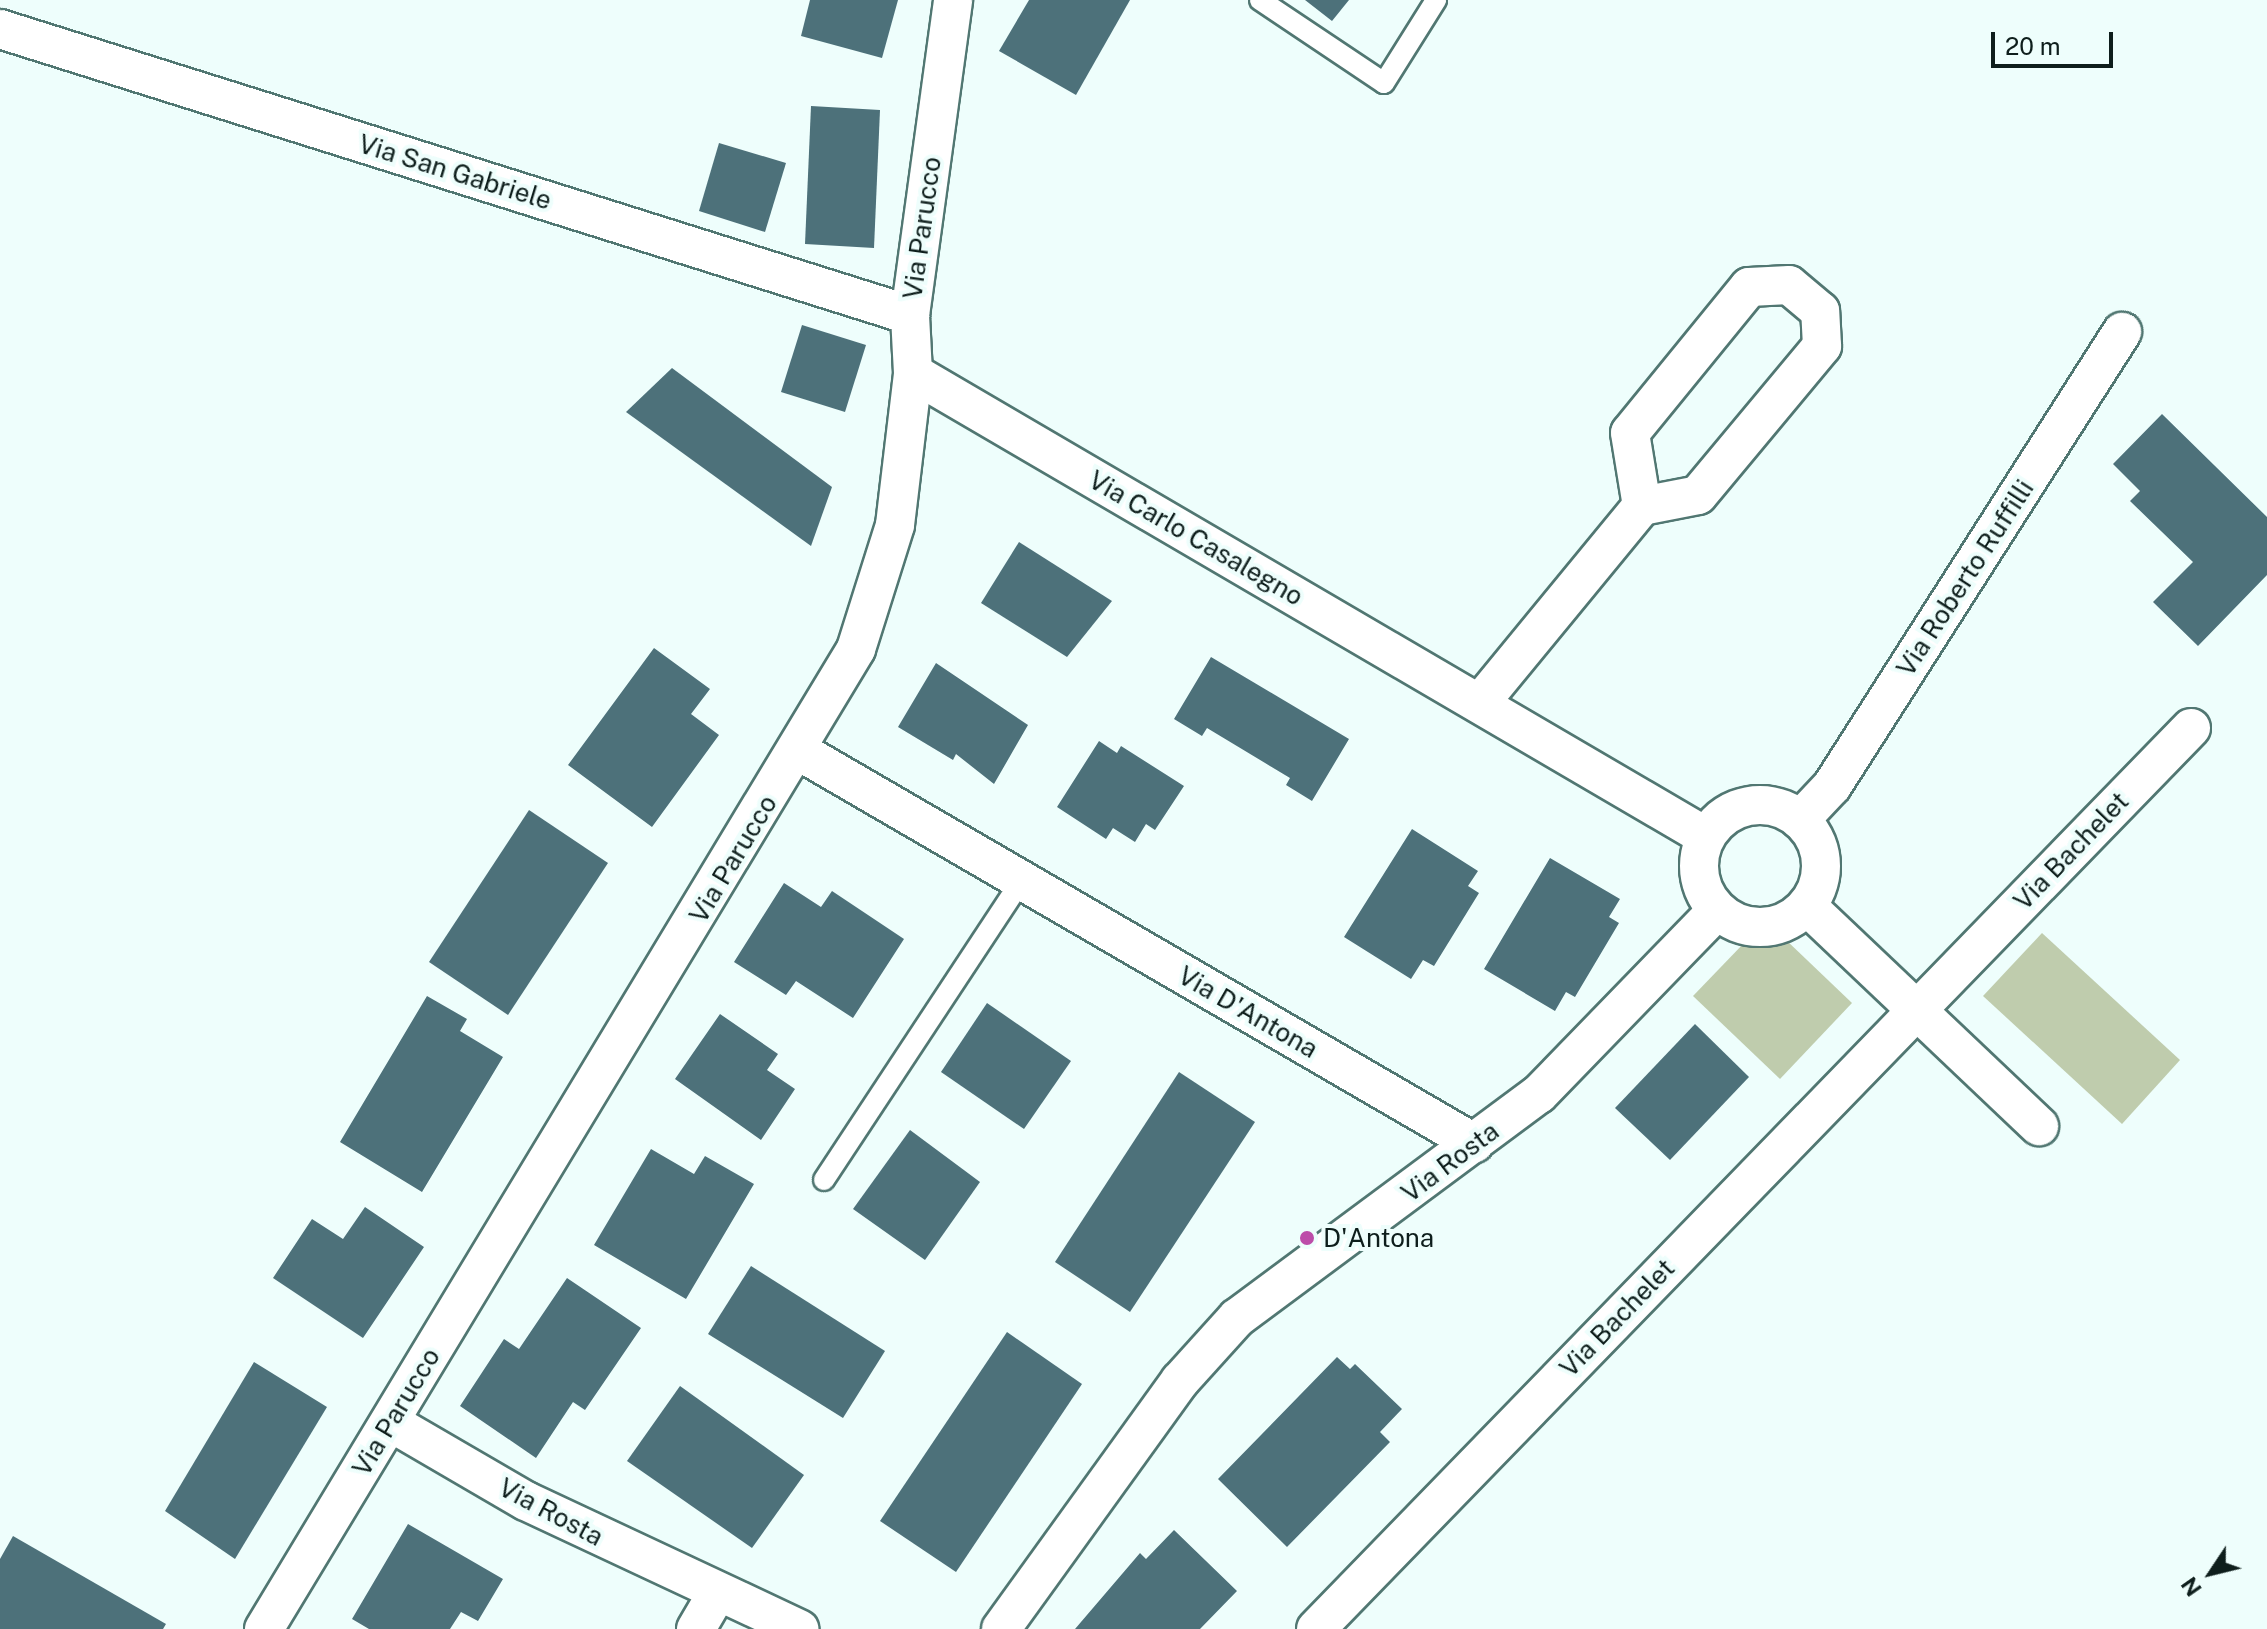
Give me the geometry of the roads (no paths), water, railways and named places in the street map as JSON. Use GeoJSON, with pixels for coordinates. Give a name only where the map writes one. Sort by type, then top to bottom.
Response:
{"type":"FeatureCollection","features":[{"type":"Feature","properties":{"kind":"street","name":"Via Parucco"},"geometry":{"type":"LineString","coordinates":[[264,1629],[799,751],[856,649],[895,525],[913,373],[910,315],[953,0]]}},
{"type":"Feature","properties":{"kind":"street","name":"Via San Gabriele"},"geometry":{"type":"LineString","coordinates":[[0,29],[910,315]]}},
{"type":"Feature","properties":{"kind":"street"},"geometry":{"type":"LineString","coordinates":[[1480,703],[1642,506],[1698,495],[1822,346],[1820,311],[1789,285],[1749,287],[1630,433],[1642,506]]}},
{"type":"Feature","properties":{"kind":"street","name":"Via Roberto Ruffilli"},"geometry":{"type":"LineString","coordinates":[[1800,820],[1832,786],[2122,332]]}},
{"type":"Feature","properties":{"kind":"street","name":"Via Carlo Casalegno"},"geometry":{"type":"LineString","coordinates":[[913,373],[1705,836]]}},
{"type":"Feature","properties":{"kind":"street","name":"Via Bachelet"},"geometry":{"type":"LineString","coordinates":[[1316,1629],[2191,728]]}},
{"type":"Feature","properties":{"kind":"street","name":"Via D'Antona"},"geometry":{"type":"LineString","coordinates":[[799,751],[1474,1143]]}},
{"type":"Feature","properties":{"kind":"street"},"geometry":{"type":"LineString","coordinates":[[1749,805],[1776,807],[1800,820],[1820,852],[1817,890],[1807,906],[1763,928],[1717,910],[1700,883],[1705,836],[1749,805]]}},
{"type":"Feature","properties":{"kind":"street"},"geometry":{"type":"LineString","coordinates":[[1807,906],[1919,1008],[2039,1126]]}},
{"type":"Feature","properties":{"kind":"street","name":"Via Rosta"},"geometry":{"type":"LineString","coordinates":[[1001,1629],[1180,1381],[1237,1318],[1539,1094],[1717,910]]}},
{"type":"Feature","properties":{"kind":"street","name":"Via Rosta"},"geometry":{"type":"LineString","coordinates":[[390,1422],[526,1501],[799,1629]]}},
{"type":"Feature","properties":{"kind":"street"},"geometry":{"type":"LineString","coordinates":[[696,1629],[717,1593]]}},
{"type":"Feature","properties":{"kind":"lane"},"geometry":{"type":"LineString","coordinates":[[1260,0],[1384,83],[1436,0]]}},
{"type":"Feature","properties":{"kind":"lane"},"geometry":{"type":"LineString","coordinates":[[824,1180],[1022,880]]}},
{"type":"Feature","properties":{"kind":"place","name":"D'Antona"},"geometry":{"type":"Point","coordinates":[1307,1238]}}]}
